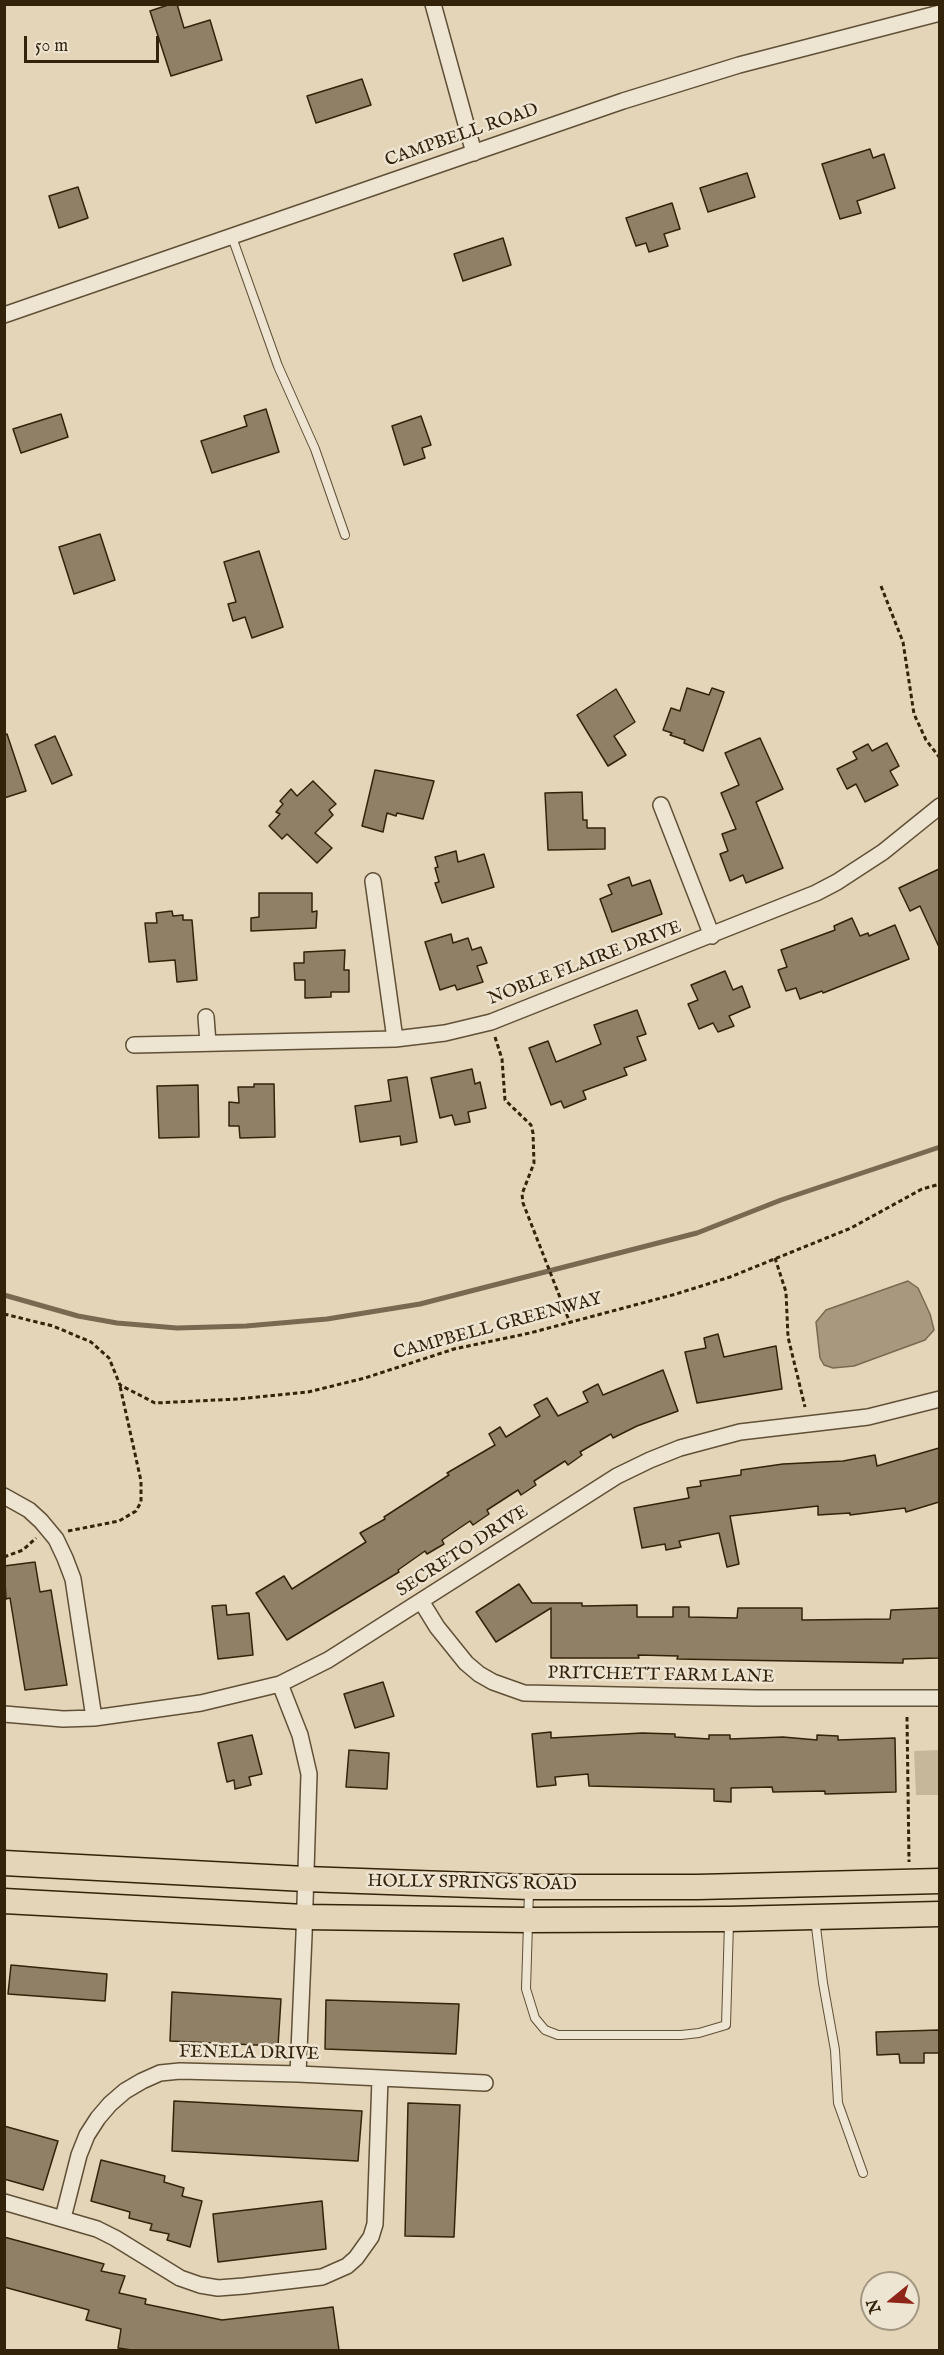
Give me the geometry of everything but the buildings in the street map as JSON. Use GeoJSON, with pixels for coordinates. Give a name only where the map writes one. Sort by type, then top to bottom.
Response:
{"type":"FeatureCollection","features":[{"type":"Feature","properties":{"kind":"main road","name":"HOLLY SPRINGS ROAD"},"geometry":{"type":"LineString","coordinates":[[4,1863],[305,1879],[529,1887],[721,1886],[939,1881]]}},
{"type":"Feature","properties":{"kind":"main road","name":"HOLLY SPRINGS ROAD"},"geometry":{"type":"LineString","coordinates":[[4,1901],[304,1917],[528,1920],[729,1919],[939,1914]]}},
{"type":"Feature","properties":{"kind":"street"},"geometry":{"type":"LineString","coordinates":[[433,4],[474,153]]}},
{"type":"Feature","properties":{"kind":"street","name":"CAMPBELL ROAD"},"geometry":{"type":"LineString","coordinates":[[4,315],[622,101],[738,65],[939,13]]}},
{"type":"Feature","properties":{"kind":"street"},"geometry":{"type":"LineString","coordinates":[[661,805],[712,936]]}},
{"type":"Feature","properties":{"kind":"street","name":"NOBLE FLAIRE DRIVE"},"geometry":{"type":"LineString","coordinates":[[134,1045],[395,1039],[445,1033],[491,1022],[792,904],[837,882],[883,852],[939,806]]}},
{"type":"Feature","properties":{"kind":"street"},"geometry":{"type":"LineString","coordinates":[[373,881],[395,1039]]}},
{"type":"Feature","properties":{"kind":"street"},"geometry":{"type":"LineString","coordinates":[[206,1017],[208,1043]]}},
{"type":"Feature","properties":{"kind":"street","name":"SECRETO DRIVE"},"geometry":{"type":"LineString","coordinates":[[4,1714],[63,1719],[94,1718],[201,1703],[280,1684],[328,1660],[618,1476],[680,1448],[740,1432],[868,1418],[939,1399]]}},
{"type":"Feature","properties":{"kind":"street"},"geometry":{"type":"LineString","coordinates":[[4,1496],[29,1510],[41,1521],[56,1539],[65,1558],[73,1579],[94,1718]]}},
{"type":"Feature","properties":{"kind":"street","name":"PRITCHETT FARM LANE"},"geometry":{"type":"LineString","coordinates":[[421,1601],[437,1627],[466,1663],[493,1682],[524,1693],[757,1698],[939,1698]]}},
{"type":"Feature","properties":{"kind":"street"},"geometry":{"type":"LineString","coordinates":[[280,1684],[300,1735],[309,1774],[298,2074]]}},
{"type":"Feature","properties":{"kind":"street","name":"FENELA DRIVE"},"geometry":{"type":"LineString","coordinates":[[63,2218],[79,2155],[87,2135],[110,2104],[133,2086],[160,2073],[180,2071],[298,2074],[485,2083]]}},
{"type":"Feature","properties":{"kind":"street"},"geometry":{"type":"LineString","coordinates":[[4,2202],[97,2229],[116,2238],[180,2278],[200,2285],[218,2288],[275,2284],[322,2277],[335,2272],[356,2258],[371,2236],[375,2224],[380,2078]]}},
{"type":"Feature","properties":{"kind":"lane"},"geometry":{"type":"LineString","coordinates":[[232,237],[278,366],[315,449],[345,536]]}},
{"type":"Feature","properties":{"kind":"lane"},"geometry":{"type":"LineString","coordinates":[[529,1887],[526,1989],[535,2018],[545,2030],[558,2035],[681,2035],[699,2033],[726,2025],[729,1919]]}},
{"type":"Feature","properties":{"kind":"lane"},"geometry":{"type":"LineString","coordinates":[[815,1917],[823,1983],[835,2050],[838,2103],[863,2173]]}},
{"type":"Feature","properties":{"kind":"path"},"geometry":{"type":"LineString","coordinates":[[881,586],[903,642],[914,714],[926,740],[939,758]]}},
{"type":"Feature","properties":{"kind":"path"},"geometry":{"type":"LineString","coordinates":[[494,1032],[502,1059],[505,1100],[531,1125],[533,1133],[534,1163],[522,1194],[526,1214],[570,1323]]}},
{"type":"Feature","properties":{"kind":"path","name":"CAMPBELL GREENWAY"},"geometry":{"type":"LineString","coordinates":[[120,1385],[155,1403],[275,1396],[337,1386],[454,1349],[570,1323],[676,1294],[851,1228],[922,1189],[939,1184]]}},
{"type":"Feature","properties":{"kind":"path"},"geometry":{"type":"LineString","coordinates":[[775,1258],[786,1292],[788,1337],[805,1407]]}},
{"type":"Feature","properties":{"kind":"path"},"geometry":{"type":"LineString","coordinates":[[4,1314],[53,1326],[91,1342],[109,1358],[120,1385],[141,1481],[141,1502],[136,1511],[119,1521],[71,1529],[64,1533]]}},
{"type":"Feature","properties":{"kind":"path"},"geometry":{"type":"LineString","coordinates":[[4,1557],[23,1550],[37,1537],[41,1542]]}},
{"type":"Feature","properties":{"kind":"path"},"geometry":{"type":"LineString","coordinates":[[908,1716],[909,1862]]}},
{"type":"Feature","properties":{"kind":"shaded area"},"geometry":{"type":"Polygon","coordinates":[[[908,1281],[918,1288],[930,1314],[934,1330],[925,1340],[854,1366],[833,1368],[824,1365],[820,1358],[816,1322],[826,1310],[908,1281]]]}},
{"type":"Feature","properties":{"kind":"shaded area"},"geometry":{"type":"Polygon","coordinates":[[[939,1750],[939,1795],[916,1795],[914,1751],[939,1750]]]}},
{"type":"Feature","properties":{"kind":"waterway"},"geometry":{"type":"LineString","coordinates":[[4,1295],[78,1316],[117,1323],[177,1328],[246,1326],[327,1319],[420,1304],[697,1233],[781,1200],[940,1147]]}}]}
